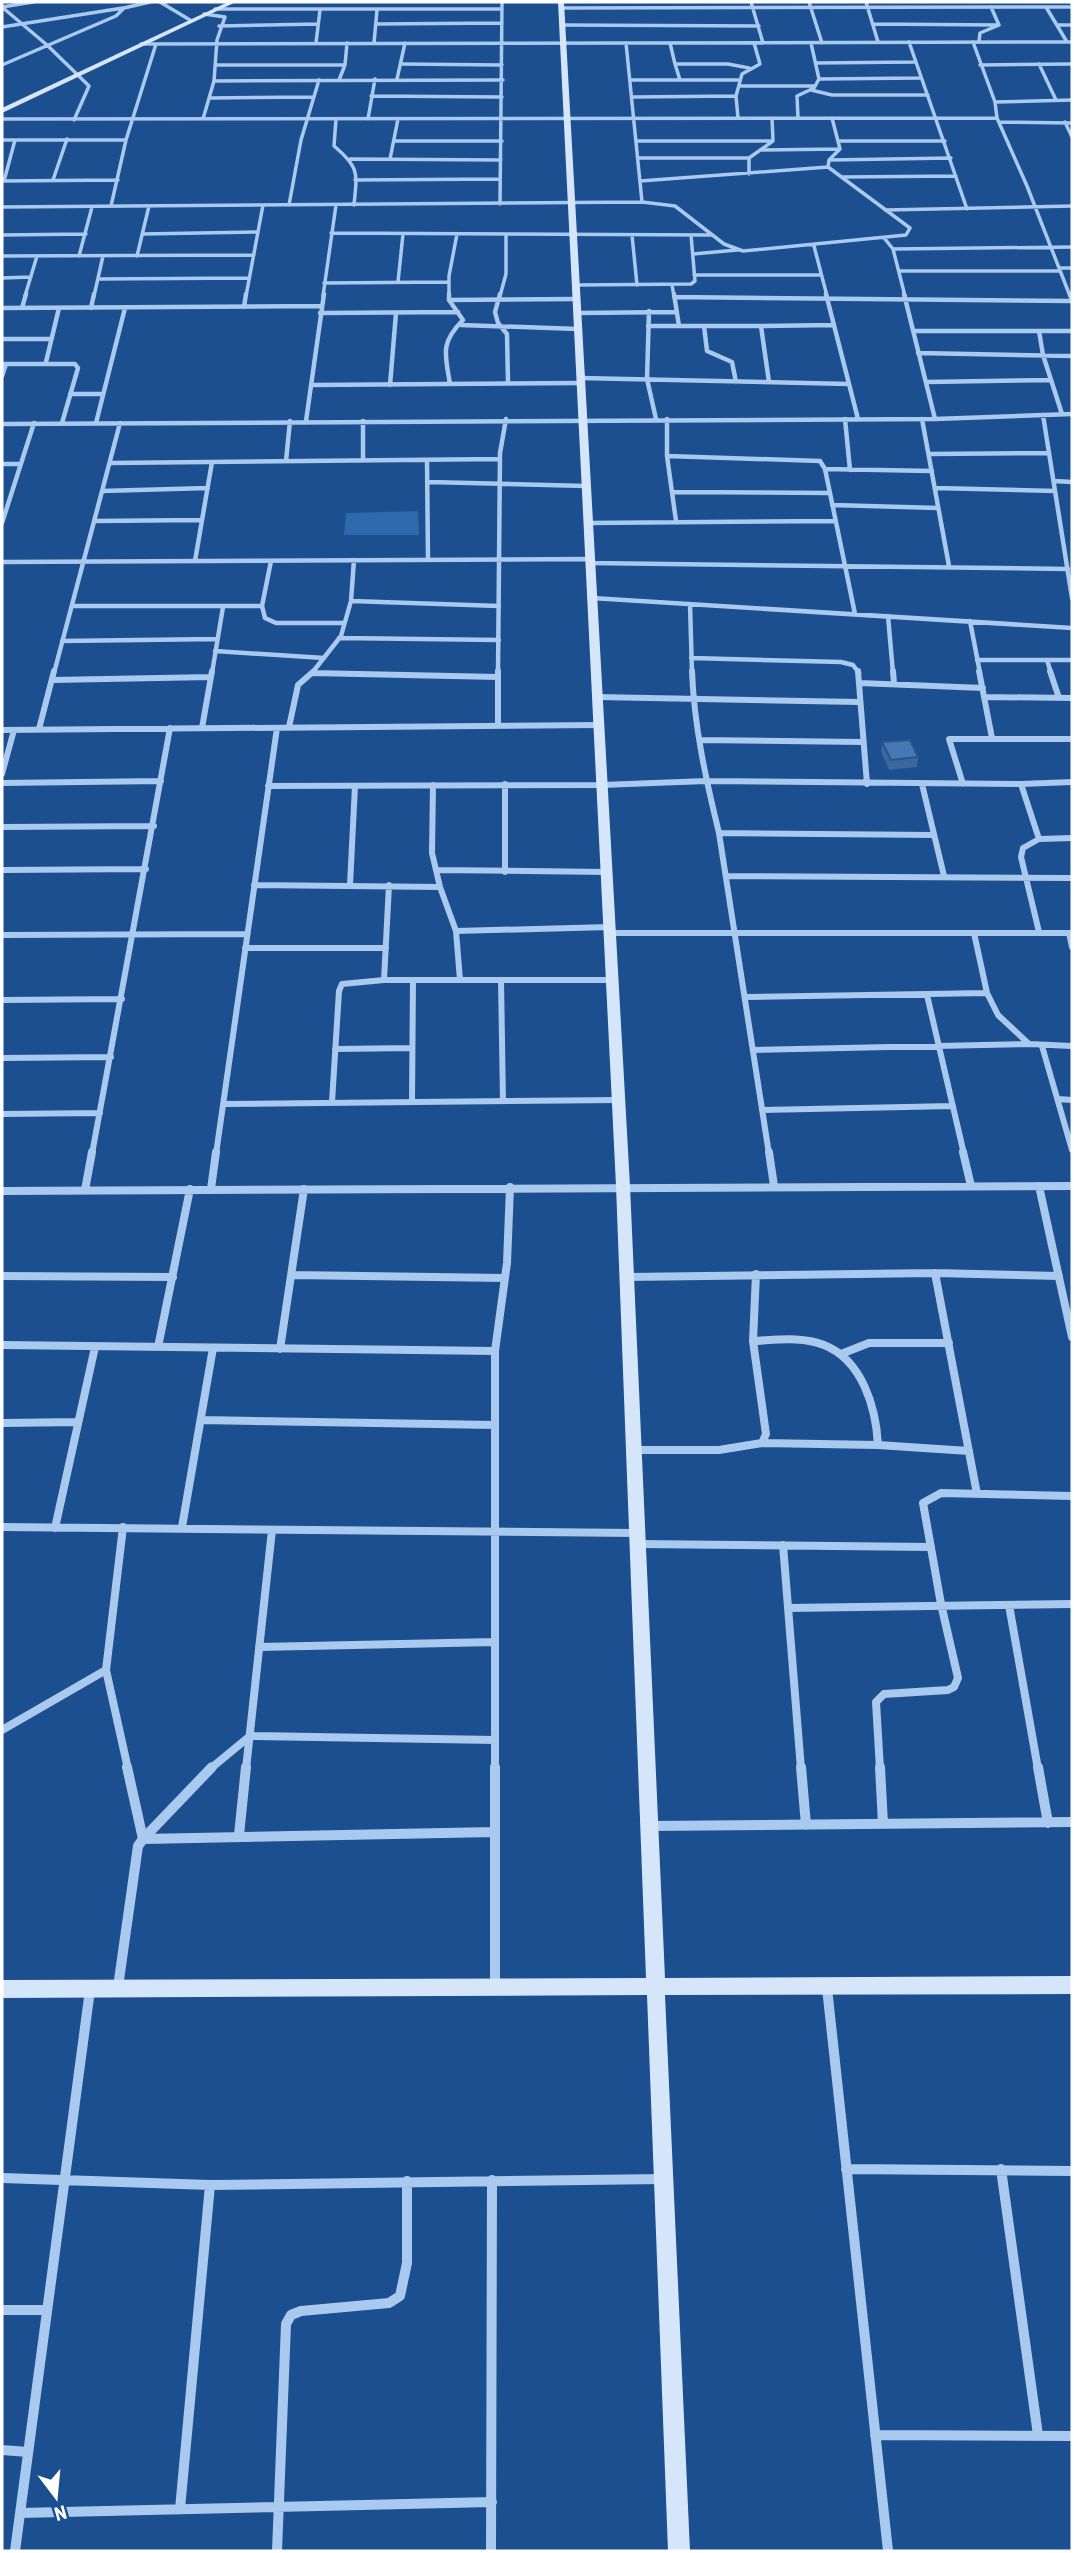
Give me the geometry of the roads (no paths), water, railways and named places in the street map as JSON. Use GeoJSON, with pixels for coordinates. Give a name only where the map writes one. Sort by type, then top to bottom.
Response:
{"type":"FeatureCollection","features":[{"type":"Feature","properties":{"kind":"street"},"geometry":{"type":"LineString","coordinates":[[2,7],[33,2]]}},
{"type":"Feature","properties":{"kind":"street"},"geometry":{"type":"LineString","coordinates":[[2,27],[150,2]]}},
{"type":"Feature","properties":{"kind":"street"},"geometry":{"type":"LineString","coordinates":[[160,2],[190,20]]}},
{"type":"Feature","properties":{"kind":"street"},"geometry":{"type":"LineString","coordinates":[[2,111],[232,2]]}},
{"type":"Feature","properties":{"kind":"street"},"geometry":{"type":"LineString","coordinates":[[349,10],[351,2]]}},
{"type":"Feature","properties":{"kind":"street"},"geometry":{"type":"LineString","coordinates":[[403,10],[405,2]]}},
{"type":"Feature","properties":{"kind":"street"},"geometry":{"type":"LineString","coordinates":[[500,204],[502,2]]}},
{"type":"Feature","properties":{"kind":"street"},"geometry":{"type":"LineString","coordinates":[[751,2],[763,43]]}},
{"type":"Feature","properties":{"kind":"street"},"geometry":{"type":"LineString","coordinates":[[809,2],[821,43]]}},
{"type":"Feature","properties":{"kind":"street"},"geometry":{"type":"LineString","coordinates":[[963,2],[965,7]]}},
{"type":"Feature","properties":{"kind":"street"},"geometry":{"type":"LineString","coordinates":[[1015,2],[1018,7]]}},
{"type":"Feature","properties":{"kind":"street"},"geometry":{"type":"LineString","coordinates":[[867,4],[878,42]]}},
{"type":"Feature","properties":{"kind":"street"},"geometry":{"type":"LineString","coordinates":[[679,2551],[623,1186],[561,5],[811,7],[867,4],[1072,7]]}},
{"type":"Feature","properties":{"kind":"street"},"geometry":{"type":"LineString","coordinates":[[2,7],[78,74],[89,88],[74,120]]}},
{"type":"Feature","properties":{"kind":"street"},"geometry":{"type":"LineString","coordinates":[[991,7],[999,25]]}},
{"type":"Feature","properties":{"kind":"street"},"geometry":{"type":"LineString","coordinates":[[1046,7],[1070,42]]}},
{"type":"Feature","properties":{"kind":"street"},"geometry":{"type":"LineString","coordinates":[[2,65],[116,16],[124,8]]}},
{"type":"Feature","properties":{"kind":"street"},"geometry":{"type":"LineString","coordinates":[[215,9],[502,9]]}},
{"type":"Feature","properties":{"kind":"street"},"geometry":{"type":"LineString","coordinates":[[316,43],[320,10]]}},
{"type":"Feature","properties":{"kind":"street"},"geometry":{"type":"LineString","coordinates":[[374,43],[377,10]]}},
{"type":"Feature","properties":{"kind":"street"},"geometry":{"type":"LineString","coordinates":[[203,119],[214,81],[218,50],[215,44],[219,26],[225,17],[204,14]]}},
{"type":"Feature","properties":{"kind":"street"},"geometry":{"type":"LineString","coordinates":[[376,24],[502,23]]}},
{"type":"Feature","properties":{"kind":"street"},"geometry":{"type":"LineString","coordinates":[[219,26],[318,24]]}},
{"type":"Feature","properties":{"kind":"street"},"geometry":{"type":"LineString","coordinates":[[873,24],[999,25]]}},
{"type":"Feature","properties":{"kind":"street"},"geometry":{"type":"LineString","coordinates":[[563,25],[759,26]]}},
{"type":"Feature","properties":{"kind":"street"},"geometry":{"type":"LineString","coordinates":[[662,25],[680,80]]}},
{"type":"Feature","properties":{"kind":"street"},"geometry":{"type":"LineString","coordinates":[[979,42],[980,33],[999,25]]}},
{"type":"Feature","properties":{"kind":"street"},"geometry":{"type":"LineString","coordinates":[[1057,25],[1072,25]]}},
{"type":"Feature","properties":{"kind":"street"},"geometry":{"type":"LineString","coordinates":[[707,26],[712,43]]}},
{"type":"Feature","properties":{"kind":"street"},"geometry":{"type":"LineString","coordinates":[[909,42],[967,209]]}},
{"type":"Feature","properties":{"kind":"street"},"geometry":{"type":"LineString","coordinates":[[674,297],[1072,301],[1050,248],[1037,207],[998,120],[995,102],[972,42]]}},
{"type":"Feature","properties":{"kind":"street"},"geometry":{"type":"LineString","coordinates":[[141,44],[1070,42]]}},
{"type":"Feature","properties":{"kind":"street"},"geometry":{"type":"LineString","coordinates":[[340,80],[345,65],[347,43]]}},
{"type":"Feature","properties":{"kind":"street"},"geometry":{"type":"LineString","coordinates":[[397,79],[403,64],[405,43]]}},
{"type":"Feature","properties":{"kind":"street"},"geometry":{"type":"LineString","coordinates":[[626,43],[642,202]]}},
{"type":"Feature","properties":{"kind":"street"},"geometry":{"type":"LineString","coordinates":[[738,118],[736,96],[740,80],[745,70],[760,64],[754,43]]}},
{"type":"Feature","properties":{"kind":"street"},"geometry":{"type":"LineString","coordinates":[[798,118],[797,96],[811,90],[819,79],[811,43]]}},
{"type":"Feature","properties":{"kind":"street"},"geometry":{"type":"LineString","coordinates":[[111,206],[127,140],[156,44]]}},
{"type":"Feature","properties":{"kind":"street"},"geometry":{"type":"LineString","coordinates":[[2,56],[9,62]]}},
{"type":"Feature","properties":{"kind":"street"},"geometry":{"type":"LineString","coordinates":[[816,63],[914,62]]}},
{"type":"Feature","properties":{"kind":"street"},"geometry":{"type":"LineString","coordinates":[[403,64],[502,65]]}},
{"type":"Feature","properties":{"kind":"street"},"geometry":{"type":"LineString","coordinates":[[675,64],[728,64],[749,68]]}},
{"type":"Feature","properties":{"kind":"street"},"geometry":{"type":"LineString","coordinates":[[1039,64],[1056,100]]}},
{"type":"Feature","properties":{"kind":"street"},"geometry":{"type":"LineString","coordinates":[[980,65],[1072,64]]}},
{"type":"Feature","properties":{"kind":"street"},"geometry":{"type":"LineString","coordinates":[[216,65],[345,65]]}},
{"type":"Feature","properties":{"kind":"street"},"geometry":{"type":"LineString","coordinates":[[819,79],[920,78]]}},
{"type":"Feature","properties":{"kind":"street"},"geometry":{"type":"LineString","coordinates":[[368,119],[375,79]]}},
{"type":"Feature","properties":{"kind":"street"},"geometry":{"type":"LineString","coordinates":[[289,205],[306,119],[319,80]]}},
{"type":"Feature","properties":{"kind":"street"},"geometry":{"type":"LineString","coordinates":[[214,81],[503,80]]}},
{"type":"Feature","properties":{"kind":"street"},"geometry":{"type":"LineString","coordinates":[[631,80],[740,80]]}},
{"type":"Feature","properties":{"kind":"street"},"geometry":{"type":"LineString","coordinates":[[739,86],[816,86]]}},
{"type":"Feature","properties":{"kind":"street"},"geometry":{"type":"LineString","coordinates":[[811,90],[832,95],[928,94]]}},
{"type":"Feature","properties":{"kind":"street"},"geometry":{"type":"LineString","coordinates":[[371,96],[502,97]]}},
{"type":"Feature","properties":{"kind":"street"},"geometry":{"type":"LineString","coordinates":[[632,97],[736,96]]}},
{"type":"Feature","properties":{"kind":"street"},"geometry":{"type":"LineString","coordinates":[[209,98],[314,97]]}},
{"type":"Feature","properties":{"kind":"street"},"geometry":{"type":"LineString","coordinates":[[995,102],[1072,100]]}},
{"type":"Feature","properties":{"kind":"street"},"geometry":{"type":"LineString","coordinates":[[2,119],[937,117],[1072,122]]}},
{"type":"Feature","properties":{"kind":"street"},"geometry":{"type":"LineString","coordinates":[[772,118],[773,141]]}},
{"type":"Feature","properties":{"kind":"street"},"geometry":{"type":"LineString","coordinates":[[828,167],[829,160],[840,149],[832,118]]}},
{"type":"Feature","properties":{"kind":"street"},"geometry":{"type":"LineString","coordinates":[[336,119],[334,146],[350,159],[357,169],[354,205]]}},
{"type":"Feature","properties":{"kind":"street"},"geometry":{"type":"LineString","coordinates":[[390,159],[398,119]]}},
{"type":"Feature","properties":{"kind":"street"},"geometry":{"type":"LineString","coordinates":[[1065,122],[1072,137]]}},
{"type":"Feature","properties":{"kind":"street"},"geometry":{"type":"LineString","coordinates":[[53,180],[67,139]]}},
{"type":"Feature","properties":{"kind":"street"},"geometry":{"type":"LineString","coordinates":[[2,140],[127,140]]}},
{"type":"Feature","properties":{"kind":"street"},"geometry":{"type":"LineString","coordinates":[[15,140],[3,181],[118,180]]}},
{"type":"Feature","properties":{"kind":"street"},"geometry":{"type":"LineString","coordinates":[[394,141],[502,141]]}},
{"type":"Feature","properties":{"kind":"street"},"geometry":{"type":"LineString","coordinates":[[637,141],[773,141]]}},
{"type":"Feature","properties":{"kind":"street"},"geometry":{"type":"LineString","coordinates":[[638,159],[749,158],[773,141]]}},
{"type":"Feature","properties":{"kind":"street"},"geometry":{"type":"LineString","coordinates":[[840,141],[945,141]]}},
{"type":"Feature","properties":{"kind":"street"},"geometry":{"type":"LineString","coordinates":[[761,150],[840,149]]}},
{"type":"Feature","properties":{"kind":"street"},"geometry":{"type":"LineString","coordinates":[[749,158],[749,174]]}},
{"type":"Feature","properties":{"kind":"street"},"geometry":{"type":"LineString","coordinates":[[829,160],[951,158]]}},
{"type":"Feature","properties":{"kind":"street"},"geometry":{"type":"LineString","coordinates":[[350,159],[501,160]]}},
{"type":"Feature","properties":{"kind":"street"},"geometry":{"type":"LineString","coordinates":[[640,181],[828,167],[910,228],[910,232],[900,237],[885,239],[692,254]]}},
{"type":"Feature","properties":{"kind":"street"},"geometry":{"type":"LineString","coordinates":[[841,177],[956,176]]}},
{"type":"Feature","properties":{"kind":"street"},"geometry":{"type":"LineString","coordinates":[[355,180],[500,179]]}},
{"type":"Feature","properties":{"kind":"street"},"geometry":{"type":"LineString","coordinates":[[2,207],[642,202],[675,206],[712,235],[737,250]]}},
{"type":"Feature","properties":{"kind":"street"},"geometry":{"type":"LineString","coordinates":[[244,307],[262,205]]}},
{"type":"Feature","properties":{"kind":"street"},"geometry":{"type":"LineString","coordinates":[[306,421],[335,205]]}},
{"type":"Feature","properties":{"kind":"street"},"geometry":{"type":"LineString","coordinates":[[79,256],[92,206]]}},
{"type":"Feature","properties":{"kind":"street"},"geometry":{"type":"LineString","coordinates":[[137,256],[149,206]]}},
{"type":"Feature","properties":{"kind":"street"},"geometry":{"type":"LineString","coordinates":[[885,210],[1072,206]]}},
{"type":"Feature","properties":{"kind":"street"},"geometry":{"type":"LineString","coordinates":[[142,234],[258,232]]}},
{"type":"Feature","properties":{"kind":"street"},"geometry":{"type":"LineString","coordinates":[[331,233],[712,235]]}},
{"type":"Feature","properties":{"kind":"street"},"geometry":{"type":"LineString","coordinates":[[457,233],[449,282],[449,300],[463,320],[461,325]]}},
{"type":"Feature","properties":{"kind":"street"},"geometry":{"type":"LineString","coordinates":[[2,235],[86,234]]}},
{"type":"Feature","properties":{"kind":"street"},"geometry":{"type":"LineString","coordinates":[[398,282],[403,234]]}},
{"type":"Feature","properties":{"kind":"street"},"geometry":{"type":"LineString","coordinates":[[506,234],[506,274],[495,312],[500,326],[507,334],[508,383]]}},
{"type":"Feature","properties":{"kind":"street"},"geometry":{"type":"LineString","coordinates":[[632,234],[637,285]]}},
{"type":"Feature","properties":{"kind":"street"},"geometry":{"type":"LineString","coordinates":[[576,285],[691,284],[695,281],[691,234]]}},
{"type":"Feature","properties":{"kind":"street"},"geometry":{"type":"LineString","coordinates":[[885,239],[893,249],[935,419]]}},
{"type":"Feature","properties":{"kind":"street"},"geometry":{"type":"LineString","coordinates":[[814,246],[858,419]]}},
{"type":"Feature","properties":{"kind":"street"},"geometry":{"type":"LineString","coordinates":[[893,249],[1072,247]]}},
{"type":"Feature","properties":{"kind":"street"},"geometry":{"type":"LineString","coordinates":[[2,256],[254,256]]}},
{"type":"Feature","properties":{"kind":"street"},"geometry":{"type":"LineString","coordinates":[[22,308],[37,256]]}},
{"type":"Feature","properties":{"kind":"street"},"geometry":{"type":"LineString","coordinates":[[91,308],[103,256]]}},
{"type":"Feature","properties":{"kind":"street"},"geometry":{"type":"LineString","coordinates":[[899,271],[1072,268]]}},
{"type":"Feature","properties":{"kind":"street"},"geometry":{"type":"LineString","coordinates":[[694,275],[821,275]]}},
{"type":"Feature","properties":{"kind":"street"},"geometry":{"type":"LineString","coordinates":[[2,278],[31,277]]}},
{"type":"Feature","properties":{"kind":"street"},"geometry":{"type":"LineString","coordinates":[[98,279],[249,278]]}},
{"type":"Feature","properties":{"kind":"street"},"geometry":{"type":"LineString","coordinates":[[324,283],[449,282]]}},
{"type":"Feature","properties":{"kind":"street"},"geometry":{"type":"LineString","coordinates":[[672,285],[679,326]]}},
{"type":"Feature","properties":{"kind":"street"},"geometry":{"type":"LineString","coordinates":[[449,300],[576,299]]}},
{"type":"Feature","properties":{"kind":"street"},"geometry":{"type":"LineString","coordinates":[[2,308],[321,306]]}},
{"type":"Feature","properties":{"kind":"street"},"geometry":{"type":"LineString","coordinates":[[46,362],[59,307]]}},
{"type":"Feature","properties":{"kind":"street"},"geometry":{"type":"LineString","coordinates":[[96,423],[125,308]]}},
{"type":"Feature","properties":{"kind":"street"},"geometry":{"type":"LineString","coordinates":[[320,313],[458,312]]}},
{"type":"Feature","properties":{"kind":"street"},"geometry":{"type":"LineString","coordinates":[[649,312],[647,379],[656,419]]}},
{"type":"Feature","properties":{"kind":"street"},"geometry":{"type":"LineString","coordinates":[[577,313],[676,312]]}},
{"type":"Feature","properties":{"kind":"street"},"geometry":{"type":"LineString","coordinates":[[390,385],[396,313]]}},
{"type":"Feature","properties":{"kind":"street"},"geometry":{"type":"LineString","coordinates":[[450,384],[444,351],[450,332],[461,325],[578,329]]}},
{"type":"Feature","properties":{"kind":"street"},"geometry":{"type":"LineString","coordinates":[[648,326],[833,325]]}},
{"type":"Feature","properties":{"kind":"street"},"geometry":{"type":"LineString","coordinates":[[704,326],[707,351],[732,362],[736,382]]}},
{"type":"Feature","properties":{"kind":"street"},"geometry":{"type":"LineString","coordinates":[[761,326],[769,382]]}},
{"type":"Feature","properties":{"kind":"street"},"geometry":{"type":"LineString","coordinates":[[913,331],[1072,331]]}},
{"type":"Feature","properties":{"kind":"street"},"geometry":{"type":"LineString","coordinates":[[1040,331],[1043,355],[1062,414]]}},
{"type":"Feature","properties":{"kind":"street"},"geometry":{"type":"LineString","coordinates":[[2,339],[50,339]]}},
{"type":"Feature","properties":{"kind":"street"},"geometry":{"type":"LineString","coordinates":[[918,353],[1072,355]]}},
{"type":"Feature","properties":{"kind":"street"},"geometry":{"type":"LineString","coordinates":[[2,376],[4,364],[46,362],[75,365],[78,368],[62,423]]}},
{"type":"Feature","properties":{"kind":"street"},"geometry":{"type":"LineString","coordinates":[[311,386],[647,379],[849,384]]}},
{"type":"Feature","properties":{"kind":"street"},"geometry":{"type":"LineString","coordinates":[[926,382],[1051,380]]}},
{"type":"Feature","properties":{"kind":"street"},"geometry":{"type":"LineString","coordinates":[[70,394],[103,394]]}},
{"type":"Feature","properties":{"kind":"street"},"geometry":{"type":"LineString","coordinates":[[2,424],[506,419],[935,419],[1072,414]]}},
{"type":"Feature","properties":{"kind":"street"},"geometry":{"type":"LineString","coordinates":[[1043,415],[1072,598]]}},
{"type":"Feature","properties":{"kind":"street"},"geometry":{"type":"LineString","coordinates":[[498,726],[500,459],[506,419]]}},
{"type":"Feature","properties":{"kind":"street"},"geometry":{"type":"LineString","coordinates":[[667,419],[667,456],[676,521]]}},
{"type":"Feature","properties":{"kind":"street"},"geometry":{"type":"LineString","coordinates":[[845,419],[850,470]]}},
{"type":"Feature","properties":{"kind":"street"},"geometry":{"type":"LineString","coordinates":[[922,419],[949,566]]}},
{"type":"Feature","properties":{"kind":"street"},"geometry":{"type":"LineString","coordinates":[[286,461],[290,421]]}},
{"type":"Feature","properties":{"kind":"street"},"geometry":{"type":"LineString","coordinates":[[363,421],[363,460]]}},
{"type":"Feature","properties":{"kind":"street"},"geometry":{"type":"LineString","coordinates":[[39,729],[120,423]]}},
{"type":"Feature","properties":{"kind":"street"},"geometry":{"type":"LineString","coordinates":[[2,523],[34,424]]}},
{"type":"Feature","properties":{"kind":"street"},"geometry":{"type":"LineString","coordinates":[[929,454],[1049,453]]}},
{"type":"Feature","properties":{"kind":"street"},"geometry":{"type":"LineString","coordinates":[[667,456],[815,459],[822,463],[855,614]]}},
{"type":"Feature","properties":{"kind":"street"},"geometry":{"type":"LineString","coordinates":[[110,463],[500,459]]}},
{"type":"Feature","properties":{"kind":"street"},"geometry":{"type":"LineString","coordinates":[[427,460],[428,560]]}},
{"type":"Feature","properties":{"kind":"street"},"geometry":{"type":"LineString","coordinates":[[195,561],[212,462]]}},
{"type":"Feature","properties":{"kind":"street"},"geometry":{"type":"LineString","coordinates":[[2,464],[20,464]]}},
{"type":"Feature","properties":{"kind":"street"},"geometry":{"type":"LineString","coordinates":[[825,470],[932,471]]}},
{"type":"Feature","properties":{"kind":"street"},"geometry":{"type":"LineString","coordinates":[[1054,481],[1072,482]]}},
{"type":"Feature","properties":{"kind":"street"},"geometry":{"type":"LineString","coordinates":[[428,482],[586,486]]}},
{"type":"Feature","properties":{"kind":"street"},"geometry":{"type":"LineString","coordinates":[[102,491],[208,488]]}},
{"type":"Feature","properties":{"kind":"street"},"geometry":{"type":"LineString","coordinates":[[935,488],[1055,491]]}},
{"type":"Feature","properties":{"kind":"street"},"geometry":{"type":"LineString","coordinates":[[673,492],[830,493]]}},
{"type":"Feature","properties":{"kind":"street"},"geometry":{"type":"LineString","coordinates":[[832,505],[938,508]]}},
{"type":"Feature","properties":{"kind":"street"},"geometry":{"type":"LineString","coordinates":[[94,521],[202,520]]}},
{"type":"Feature","properties":{"kind":"street"},"geometry":{"type":"LineString","coordinates":[[588,523],[835,521]]}},
{"type":"Feature","properties":{"kind":"street"},"geometry":{"type":"LineString","coordinates":[[2,562],[500,559],[1068,569]]}},
{"type":"Feature","properties":{"kind":"street"},"geometry":{"type":"LineString","coordinates":[[289,727],[298,685],[312,673],[339,638],[351,601],[354,560]]}},
{"type":"Feature","properties":{"kind":"street"},"geometry":{"type":"LineString","coordinates":[[271,561],[262,606],[265,618],[276,623],[344,623]]}},
{"type":"Feature","properties":{"kind":"street"},"geometry":{"type":"LineString","coordinates":[[592,598],[1072,628]]}},
{"type":"Feature","properties":{"kind":"street"},"geometry":{"type":"LineString","coordinates":[[351,601],[499,606]]}},
{"type":"Feature","properties":{"kind":"street"},"geometry":{"type":"LineString","coordinates":[[690,604],[693,700],[706,781],[719,833],[774,1186]]}},
{"type":"Feature","properties":{"kind":"street"},"geometry":{"type":"LineString","coordinates":[[72,606],[262,606]]}},
{"type":"Feature","properties":{"kind":"street"},"geometry":{"type":"LineString","coordinates":[[202,728],[223,607]]}},
{"type":"Feature","properties":{"kind":"street"},"geometry":{"type":"LineString","coordinates":[[888,616],[894,684]]}},
{"type":"Feature","properties":{"kind":"street"},"geometry":{"type":"LineString","coordinates":[[970,621],[992,738]]}},
{"type":"Feature","properties":{"kind":"street"},"geometry":{"type":"LineString","coordinates":[[339,638],[499,640]]}},
{"type":"Feature","properties":{"kind":"street"},"geometry":{"type":"LineString","coordinates":[[62,641],[217,639]]}},
{"type":"Feature","properties":{"kind":"street"},"geometry":{"type":"LineString","coordinates":[[215,651],[324,657]]}},
{"type":"Feature","properties":{"kind":"street"},"geometry":{"type":"LineString","coordinates":[[691,658],[841,662],[853,665],[859,672],[859,702],[867,784]]}},
{"type":"Feature","properties":{"kind":"street"},"geometry":{"type":"LineString","coordinates":[[977,660],[1072,660]]}},
{"type":"Feature","properties":{"kind":"street"},"geometry":{"type":"LineString","coordinates":[[1047,660],[1059,698]]}},
{"type":"Feature","properties":{"kind":"street"},"geometry":{"type":"LineString","coordinates":[[312,673],[498,677]]}},
{"type":"Feature","properties":{"kind":"street"},"geometry":{"type":"LineString","coordinates":[[52,680],[211,677]]}},
{"type":"Feature","properties":{"kind":"street"},"geometry":{"type":"LineString","coordinates":[[859,683],[983,688]]}},
{"type":"Feature","properties":{"kind":"street"},"geometry":{"type":"LineString","coordinates":[[597,697],[859,702]]}},
{"type":"Feature","properties":{"kind":"street"},"geometry":{"type":"LineString","coordinates":[[984,697],[1072,698]]}},
{"type":"Feature","properties":{"kind":"street"},"geometry":{"type":"LineString","coordinates":[[2,730],[599,725]]}},
{"type":"Feature","properties":{"kind":"street"},"geometry":{"type":"LineString","coordinates":[[211,1189],[276,728]]}},
{"type":"Feature","properties":{"kind":"street"},"geometry":{"type":"LineString","coordinates":[[85,1190],[170,729]]}},
{"type":"Feature","properties":{"kind":"street"},"geometry":{"type":"LineString","coordinates":[[2,774],[14,730]]}},
{"type":"Feature","properties":{"kind":"street"},"geometry":{"type":"LineString","coordinates":[[963,783],[949,738],[1072,738]]}},
{"type":"Feature","properties":{"kind":"street"},"geometry":{"type":"LineString","coordinates":[[700,740],[863,742]]}},
{"type":"Feature","properties":{"kind":"street"},"geometry":{"type":"LineString","coordinates":[[2,783],[161,780]]}},
{"type":"Feature","properties":{"kind":"street"},"geometry":{"type":"LineString","coordinates":[[268,786],[602,785],[706,781],[867,784],[1072,782]]}},
{"type":"Feature","properties":{"kind":"street"},"geometry":{"type":"LineString","coordinates":[[1021,783],[1039,839]]}},
{"type":"Feature","properties":{"kind":"street"},"geometry":{"type":"LineString","coordinates":[[505,784],[505,872]]}},
{"type":"Feature","properties":{"kind":"street"},"geometry":{"type":"LineString","coordinates":[[922,784],[944,876]]}},
{"type":"Feature","properties":{"kind":"street"},"geometry":{"type":"LineString","coordinates":[[433,785],[432,853],[440,887],[456,931],[460,980]]}},
{"type":"Feature","properties":{"kind":"street"},"geometry":{"type":"LineString","coordinates":[[350,885],[355,786]]}},
{"type":"Feature","properties":{"kind":"street"},"geometry":{"type":"LineString","coordinates":[[2,827],[154,827]]}},
{"type":"Feature","properties":{"kind":"street"},"geometry":{"type":"LineString","coordinates":[[719,833],[934,835]]}},
{"type":"Feature","properties":{"kind":"street"},"geometry":{"type":"LineString","coordinates":[[1039,932],[1021,857],[1023,848],[1039,839],[1072,838]]}},
{"type":"Feature","properties":{"kind":"street"},"geometry":{"type":"LineString","coordinates":[[2,870],[146,869]]}},
{"type":"Feature","properties":{"kind":"street"},"geometry":{"type":"LineString","coordinates":[[436,870],[607,872]]}},
{"type":"Feature","properties":{"kind":"street"},"geometry":{"type":"LineString","coordinates":[[726,876],[1072,878]]}},
{"type":"Feature","properties":{"kind":"street"},"geometry":{"type":"LineString","coordinates":[[254,884],[440,887]]}},
{"type":"Feature","properties":{"kind":"street"},"geometry":{"type":"LineString","coordinates":[[384,980],[389,885]]}},
{"type":"Feature","properties":{"kind":"street"},"geometry":{"type":"LineString","coordinates":[[456,931],[1039,932],[1071,933],[1072,947]]}},
{"type":"Feature","properties":{"kind":"street"},"geometry":{"type":"LineString","coordinates":[[974,933],[989,1003],[1000,1017],[1030,1044]]}},
{"type":"Feature","properties":{"kind":"street"},"geometry":{"type":"LineString","coordinates":[[2,935],[247,934]]}},
{"type":"Feature","properties":{"kind":"street"},"geometry":{"type":"LineString","coordinates":[[245,948],[386,948]]}},
{"type":"Feature","properties":{"kind":"street"},"geometry":{"type":"LineString","coordinates":[[332,1102],[339,992],[342,984],[384,980],[612,980]]}},
{"type":"Feature","properties":{"kind":"street"},"geometry":{"type":"LineString","coordinates":[[412,1102],[413,980]]}},
{"type":"Feature","properties":{"kind":"street"},"geometry":{"type":"LineString","coordinates":[[500,980],[503,1101]]}},
{"type":"Feature","properties":{"kind":"street"},"geometry":{"type":"LineString","coordinates":[[745,997],[987,993]]}},
{"type":"Feature","properties":{"kind":"street"},"geometry":{"type":"LineString","coordinates":[[927,995],[971,1186]]}},
{"type":"Feature","properties":{"kind":"street"},"geometry":{"type":"LineString","coordinates":[[2,1000],[122,999]]}},
{"type":"Feature","properties":{"kind":"street"},"geometry":{"type":"LineString","coordinates":[[753,1049],[1030,1044],[1072,1046]]}},
{"type":"Feature","properties":{"kind":"street"},"geometry":{"type":"LineString","coordinates":[[1042,1046],[1072,1150]]}},
{"type":"Feature","properties":{"kind":"street"},"geometry":{"type":"LineString","coordinates":[[335,1049],[412,1048]]}},
{"type":"Feature","properties":{"kind":"street"},"geometry":{"type":"LineString","coordinates":[[2,1058],[111,1057]]}},
{"type":"Feature","properties":{"kind":"street"},"geometry":{"type":"LineString","coordinates":[[223,1104],[619,1100]]}},
{"type":"Feature","properties":{"kind":"street"},"geometry":{"type":"LineString","coordinates":[[1058,1100],[1072,1100]]}},
{"type":"Feature","properties":{"kind":"street"},"geometry":{"type":"LineString","coordinates":[[762,1110],[953,1106]]}},
{"type":"Feature","properties":{"kind":"street"},"geometry":{"type":"LineString","coordinates":[[2,1114],[100,1113]]}},
{"type":"Feature","properties":{"kind":"street"},"geometry":{"type":"LineString","coordinates":[[1040,1186],[1072,1337]]}},
{"type":"Feature","properties":{"kind":"street"},"geometry":{"type":"LineString","coordinates":[[2,1191],[1072,1186]]}},
{"type":"Feature","properties":{"kind":"street"},"geometry":{"type":"LineString","coordinates":[[495,1987],[495,1351],[505,1278],[510,1187]]}},
{"type":"Feature","properties":{"kind":"street"},"geometry":{"type":"LineString","coordinates":[[158,1348],[190,1189]]}},
{"type":"Feature","properties":{"kind":"street"},"geometry":{"type":"LineString","coordinates":[[280,1349],[304,1189]]}},
{"type":"Feature","properties":{"kind":"street"},"geometry":{"type":"LineString","coordinates":[[627,1277],[935,1273],[1059,1276]]}},
{"type":"Feature","properties":{"kind":"street"},"geometry":{"type":"LineString","coordinates":[[935,1273],[977,1494]]}},
{"type":"Feature","properties":{"kind":"street"},"geometry":{"type":"LineString","coordinates":[[292,1275],[505,1278]]}},
{"type":"Feature","properties":{"kind":"street"},"geometry":{"type":"LineString","coordinates":[[756,1275],[753,1341],[766,1434],[762,1443]]}},
{"type":"Feature","properties":{"kind":"street"},"geometry":{"type":"LineString","coordinates":[[2,1276],[173,1277]]}},
{"type":"Feature","properties":{"kind":"street"},"geometry":{"type":"LineString","coordinates":[[753,1341],[800,1340],[822,1344],[841,1354],[863,1383],[871,1400],[878,1426],[878,1445]]}},
{"type":"Feature","properties":{"kind":"street"},"geometry":{"type":"LineString","coordinates":[[841,1354],[869,1343],[948,1343]]}},
{"type":"Feature","properties":{"kind":"street"},"geometry":{"type":"LineString","coordinates":[[2,1345],[495,1351]]}},
{"type":"Feature","properties":{"kind":"street"},"geometry":{"type":"LineString","coordinates":[[55,1528],[95,1347]]}},
{"type":"Feature","properties":{"kind":"street"},"geometry":{"type":"LineString","coordinates":[[182,1527],[213,1348]]}},
{"type":"Feature","properties":{"kind":"street"},"geometry":{"type":"LineString","coordinates":[[201,1420],[495,1425]]}},
{"type":"Feature","properties":{"kind":"street"},"geometry":{"type":"LineString","coordinates":[[2,1423],[78,1422]]}},
{"type":"Feature","properties":{"kind":"street"},"geometry":{"type":"LineString","coordinates":[[634,1450],[727,1450],[751,1448],[762,1443],[878,1445],[969,1451]]}},
{"type":"Feature","properties":{"kind":"street"},"geometry":{"type":"LineString","coordinates":[[883,1824],[876,1702],[884,1694],[938,1692],[954,1687],[958,1678],[941,1604],[923,1503],[942,1493],[1072,1496]]}},
{"type":"Feature","properties":{"kind":"street"},"geometry":{"type":"LineString","coordinates":[[2,1527],[493,1531],[783,1545],[931,1547]]}},
{"type":"Feature","properties":{"kind":"street"},"geometry":{"type":"LineString","coordinates":[[123,1527],[106,1670],[143,1839]]}},
{"type":"Feature","properties":{"kind":"street"},"geometry":{"type":"LineString","coordinates":[[239,1835],[272,1530]]}},
{"type":"Feature","properties":{"kind":"street"},"geometry":{"type":"LineString","coordinates":[[783,1545],[806,1825]]}},
{"type":"Feature","properties":{"kind":"street"},"geometry":{"type":"LineString","coordinates":[[788,1608],[1072,1604]]}},
{"type":"Feature","properties":{"kind":"street"},"geometry":{"type":"LineString","coordinates":[[1009,1605],[1048,1823]]}},
{"type":"Feature","properties":{"kind":"street"},"geometry":{"type":"LineString","coordinates":[[259,1647],[495,1642]]}},
{"type":"Feature","properties":{"kind":"street"},"geometry":{"type":"LineString","coordinates":[[2,1730],[106,1670]]}},
{"type":"Feature","properties":{"kind":"street"},"geometry":{"type":"LineString","coordinates":[[118,1988],[138,1846],[200,1777],[250,1736],[495,1740]]}},
{"type":"Feature","properties":{"kind":"street"},"geometry":{"type":"LineString","coordinates":[[649,1826],[1072,1822]]}},
{"type":"Feature","properties":{"kind":"street"},"geometry":{"type":"LineString","coordinates":[[143,1839],[495,1832]]}},
{"type":"Feature","properties":{"kind":"street"},"geometry":{"type":"LineString","coordinates":[[2,1989],[1072,1985]]}},
{"type":"Feature","properties":{"kind":"street"},"geometry":{"type":"LineString","coordinates":[[827,1986],[888,2551]]}},
{"type":"Feature","properties":{"kind":"street"},"geometry":{"type":"LineString","coordinates":[[15,2551],[90,1989]]}},
{"type":"Feature","properties":{"kind":"street"},"geometry":{"type":"LineString","coordinates":[[846,2169],[1072,2171]]}},
{"type":"Feature","properties":{"kind":"street"},"geometry":{"type":"LineString","coordinates":[[1001,2169],[1038,2435]]}},
{"type":"Feature","properties":{"kind":"street"},"geometry":{"type":"LineString","coordinates":[[2,2178],[210,2185],[664,2179]]}},
{"type":"Feature","properties":{"kind":"street"},"geometry":{"type":"LineString","coordinates":[[491,2551],[492,2180]]}},
{"type":"Feature","properties":{"kind":"street"},"geometry":{"type":"LineString","coordinates":[[277,2551],[286,2324],[292,2315],[301,2311],[389,2303],[400,2296],[407,2263],[407,2181]]}},
{"type":"Feature","properties":{"kind":"street"},"geometry":{"type":"LineString","coordinates":[[180,2509],[210,2185]]}},
{"type":"Feature","properties":{"kind":"street"},"geometry":{"type":"LineString","coordinates":[[2,2310],[46,2311]]}},
{"type":"Feature","properties":{"kind":"street"},"geometry":{"type":"LineString","coordinates":[[875,2435],[1072,2436]]}},
{"type":"Feature","properties":{"kind":"street"},"geometry":{"type":"LineString","coordinates":[[2,2450],[28,2452]]}},
{"type":"Feature","properties":{"kind":"street"},"geometry":{"type":"LineString","coordinates":[[20,2513],[492,2502]]}}]}
